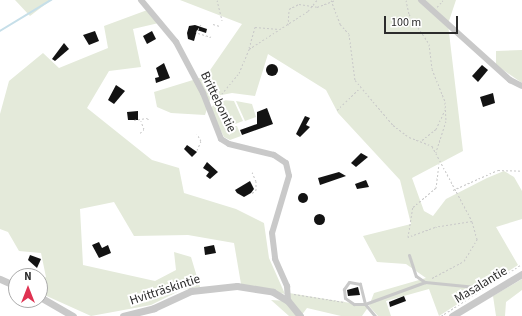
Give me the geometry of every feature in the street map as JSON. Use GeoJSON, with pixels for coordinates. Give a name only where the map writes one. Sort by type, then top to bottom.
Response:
{"type":"FeatureCollection","features":[{"type":"Feature","properties":{"kind":"street","name":"Brittebontie"},"geometry":{"type":"LineString","coordinates":[[141,0],[176,42],[203,93],[221,139],[274,154],[286,163],[289,176],[272,233],[275,259],[289,297]]}},
{"type":"Feature","properties":{"kind":"street"},"geometry":{"type":"LineString","coordinates":[[421,0],[522,86]]}},
{"type":"Feature","properties":{"kind":"street","name":"Masalantie"},"geometry":{"type":"LineString","coordinates":[[452,316],[522,274]]}},
{"type":"Feature","properties":{"kind":"street","name":"Hvitträskintie"},"geometry":{"type":"LineString","coordinates":[[123,316],[203,289],[250,287],[289,297]]}},
{"type":"Feature","properties":{"kind":"street"},"geometry":{"type":"LineString","coordinates":[[289,297],[300,316]]}},
{"type":"Feature","properties":{"kind":"street"},"geometry":{"type":"LineString","coordinates":[[48,302],[73,316]]}},
{"type":"Feature","properties":{"kind":"lane"},"geometry":{"type":"LineString","coordinates":[[409,254],[416,276],[425,282]]}},
{"type":"Feature","properties":{"kind":"lane"},"geometry":{"type":"LineString","coordinates":[[375,316],[365,304],[363,289],[353,280],[344,289],[348,302],[365,304],[425,282],[476,287]]}},
{"type":"Feature","properties":{"kind":"path"},"geometry":{"type":"LineString","coordinates":[[217,0],[222,20]]}},
{"type":"Feature","properties":{"kind":"path"},"geometry":{"type":"LineString","coordinates":[[309,0],[312,4]]}},
{"type":"Feature","properties":{"kind":"path"},"geometry":{"type":"LineString","coordinates":[[311,7],[317,0]]}},
{"type":"Feature","properties":{"kind":"path"},"geometry":{"type":"LineString","coordinates":[[248,49],[288,25],[311,7],[335,0]]}},
{"type":"Feature","properties":{"kind":"path"},"geometry":{"type":"LineString","coordinates":[[406,0],[409,14],[429,44],[445,109],[446,121],[436,152],[439,163],[472,221],[477,239],[464,261],[425,282]]}},
{"type":"Feature","properties":{"kind":"path"},"geometry":{"type":"LineString","coordinates":[[434,11],[443,0]]}},
{"type":"Feature","properties":{"kind":"path"},"geometry":{"type":"LineString","coordinates":[[332,1],[340,24],[349,34],[350,60],[355,80],[393,125],[410,137],[421,140],[436,152]]}},
{"type":"Feature","properties":{"kind":"path"},"geometry":{"type":"LineString","coordinates":[[288,25],[289,9],[299,4],[311,7]]}},
{"type":"Feature","properties":{"kind":"path"},"geometry":{"type":"LineString","coordinates":[[202,22],[197,33],[211,37]]}},
{"type":"Feature","properties":{"kind":"path"},"geometry":{"type":"LineString","coordinates":[[213,24],[220,26]]}},
{"type":"Feature","properties":{"kind":"path"},"geometry":{"type":"LineString","coordinates":[[219,97],[239,72],[255,27],[280,29]]}},
{"type":"Feature","properties":{"kind":"path"},"geometry":{"type":"LineString","coordinates":[[336,110],[360,87]]}},
{"type":"Feature","properties":{"kind":"path"},"geometry":{"type":"LineString","coordinates":[[421,140],[436,129],[445,109]]}},
{"type":"Feature","properties":{"kind":"path"},"geometry":{"type":"LineString","coordinates":[[134,120],[140,121],[147,118],[150,121]]}},
{"type":"Feature","properties":{"kind":"path"},"geometry":{"type":"LineString","coordinates":[[140,121],[144,129],[140,133]]}},
{"type":"Feature","properties":{"kind":"path"},"geometry":{"type":"LineString","coordinates":[[196,150],[201,141],[197,134]]}},
{"type":"Feature","properties":{"kind":"path"},"geometry":{"type":"LineString","coordinates":[[439,163],[436,188],[413,207],[408,237],[435,227],[472,221]]}},
{"type":"Feature","properties":{"kind":"path"},"geometry":{"type":"LineString","coordinates":[[453,190],[498,170],[522,171]]}},
{"type":"Feature","properties":{"kind":"path"},"geometry":{"type":"LineString","coordinates":[[252,172],[256,181],[256,190],[252,193]]}},
{"type":"Feature","properties":{"kind":"path"},"geometry":{"type":"LineString","coordinates":[[442,316],[522,264]]}},
{"type":"Feature","properties":{"kind":"path"},"geometry":{"type":"LineString","coordinates":[[289,297],[348,302]]}},
{"type":"Feature","properties":{"kind":"green space"},"geometry":{"type":"Polygon","coordinates":[[[15,0],[51,0],[30,16],[15,0]]]}},
{"type":"Feature","properties":{"kind":"green space"},"geometry":{"type":"Polygon","coordinates":[[[180,0],[456,0],[448,24],[463,151],[412,178],[424,211],[433,216],[446,199],[487,178],[504,171],[514,177],[522,191],[522,219],[496,227],[518,265],[439,316],[429,289],[386,301],[391,316],[378,316],[369,306],[374,293],[426,278],[406,264],[377,262],[363,236],[411,224],[400,180],[338,113],[326,90],[268,54],[255,96],[232,93],[211,97],[205,115],[171,113],[157,107],[154,92],[206,76],[242,24],[180,0]]]}},
{"type":"Feature","properties":{"kind":"green space"},"geometry":{"type":"Polygon","coordinates":[[[150,9],[163,22],[133,29],[141,67],[109,71],[87,108],[152,160],[179,168],[184,193],[236,209],[264,223],[269,258],[285,294],[241,284],[234,243],[188,235],[134,236],[114,202],[80,209],[83,265],[155,281],[176,270],[174,252],[191,257],[200,287],[181,290],[151,305],[91,316],[48,297],[48,268],[44,268],[41,253],[19,251],[8,232],[0,229],[0,114],[9,81],[43,53],[59,68],[108,48],[104,26],[150,9]]]}},
{"type":"Feature","properties":{"kind":"green space"},"geometry":{"type":"Polygon","coordinates":[[[522,50],[522,83],[496,65],[496,51],[522,50]]]}},
{"type":"Feature","properties":{"kind":"green space"},"geometry":{"type":"Polygon","coordinates":[[[223,100],[234,101],[243,121],[230,126],[237,126],[241,136],[230,140],[224,137],[210,109],[215,103],[223,100]]]}},
{"type":"Feature","properties":{"kind":"green space"},"geometry":{"type":"Polygon","coordinates":[[[236,101],[252,104],[256,117],[245,121],[236,101]]]}},
{"type":"Feature","properties":{"kind":"green space"},"geometry":{"type":"Polygon","coordinates":[[[522,279],[522,290],[506,302],[505,316],[496,316],[493,296],[522,279]]]}},
{"type":"Feature","properties":{"kind":"green space"},"geometry":{"type":"Polygon","coordinates":[[[289,293],[369,306],[362,316],[341,316],[307,308],[301,316],[289,316],[271,300],[288,301],[289,293]]]}},
{"type":"Feature","properties":{"kind":"building"},"geometry":{"type":"Polygon","coordinates":[[[195,25],[207,29],[206,33],[197,30],[194,41],[188,39],[187,33],[189,26],[195,25]]]}},
{"type":"Feature","properties":{"kind":"building"},"geometry":{"type":"Polygon","coordinates":[[[95,31],[99,41],[89,45],[83,35],[95,31]]]}},
{"type":"Feature","properties":{"kind":"building"},"geometry":{"type":"Polygon","coordinates":[[[152,31],[156,39],[147,44],[143,36],[152,31]]]}},
{"type":"Feature","properties":{"kind":"building"},"geometry":{"type":"Polygon","coordinates":[[[64,43],[69,49],[55,61],[52,59],[64,43]]]}},
{"type":"Feature","properties":{"kind":"building"},"geometry":{"type":"Polygon","coordinates":[[[164,63],[170,78],[156,83],[155,78],[159,77],[156,68],[164,63]]]}},
{"type":"Feature","properties":{"kind":"building"},"geometry":{"type":"Polygon","coordinates":[[[272,64],[276,66],[278,70],[276,74],[272,76],[268,74],[266,70],[268,66],[272,64]]]}},
{"type":"Feature","properties":{"kind":"building"},"geometry":{"type":"Polygon","coordinates":[[[482,65],[488,70],[478,82],[472,76],[482,65]]]}},
{"type":"Feature","properties":{"kind":"building"},"geometry":{"type":"Polygon","coordinates":[[[116,85],[125,91],[114,104],[108,100],[116,85]]]}},
{"type":"Feature","properties":{"kind":"building"},"geometry":{"type":"Polygon","coordinates":[[[493,93],[495,103],[483,107],[480,97],[493,93]]]}},
{"type":"Feature","properties":{"kind":"building"},"geometry":{"type":"Polygon","coordinates":[[[267,108],[273,124],[242,135],[240,130],[257,124],[257,112],[267,108]]]}},
{"type":"Feature","properties":{"kind":"building"},"geometry":{"type":"Polygon","coordinates":[[[138,111],[138,120],[128,120],[127,112],[138,111]]]}},
{"type":"Feature","properties":{"kind":"building"},"geometry":{"type":"Polygon","coordinates":[[[305,116],[310,118],[306,125],[310,127],[300,137],[296,134],[305,116]]]}},
{"type":"Feature","properties":{"kind":"building"},"geometry":{"type":"Polygon","coordinates":[[[187,145],[197,152],[192,157],[184,149],[187,145]]]}},
{"type":"Feature","properties":{"kind":"building"},"geometry":{"type":"Polygon","coordinates":[[[361,153],[368,157],[356,167],[351,163],[361,153]]]}},
{"type":"Feature","properties":{"kind":"building"},"geometry":{"type":"Polygon","coordinates":[[[207,162],[218,172],[210,179],[206,176],[209,172],[203,168],[207,162]]]}},
{"type":"Feature","properties":{"kind":"building"},"geometry":{"type":"Polygon","coordinates":[[[339,172],[346,176],[320,185],[318,178],[339,172]]]}},
{"type":"Feature","properties":{"kind":"building"},"geometry":{"type":"Polygon","coordinates":[[[366,180],[369,187],[357,189],[355,184],[366,180]]]}},
{"type":"Feature","properties":{"kind":"building"},"geometry":{"type":"Polygon","coordinates":[[[250,181],[254,189],[251,193],[244,197],[237,193],[235,190],[250,181]]]}},
{"type":"Feature","properties":{"kind":"building"},"geometry":{"type":"Polygon","coordinates":[[[301,193],[305,193],[307,194],[307,202],[301,203],[298,200],[298,196],[301,193]]]}},
{"type":"Feature","properties":{"kind":"building"},"geometry":{"type":"Polygon","coordinates":[[[317,214],[321,214],[323,215],[323,223],[317,224],[314,221],[314,217],[317,214]]]}},
{"type":"Feature","properties":{"kind":"building"},"geometry":{"type":"Polygon","coordinates":[[[99,242],[102,248],[108,245],[111,253],[99,258],[92,245],[99,242]]]}},
{"type":"Feature","properties":{"kind":"building"},"geometry":{"type":"Polygon","coordinates":[[[214,245],[216,253],[205,255],[204,247],[214,245]]]}},
{"type":"Feature","properties":{"kind":"building"},"geometry":{"type":"Polygon","coordinates":[[[30,255],[41,259],[37,268],[28,260],[30,255]]]}},
{"type":"Feature","properties":{"kind":"building"},"geometry":{"type":"Polygon","coordinates":[[[358,287],[360,295],[348,296],[347,290],[358,287]]]}},
{"type":"Feature","properties":{"kind":"building"},"geometry":{"type":"Polygon","coordinates":[[[404,296],[406,301],[390,307],[389,302],[404,296]]]}},
{"type":"Feature","properties":{"kind":"waterway"},"geometry":{"type":"LineString","coordinates":[[0,31],[51,0]]}}]}
